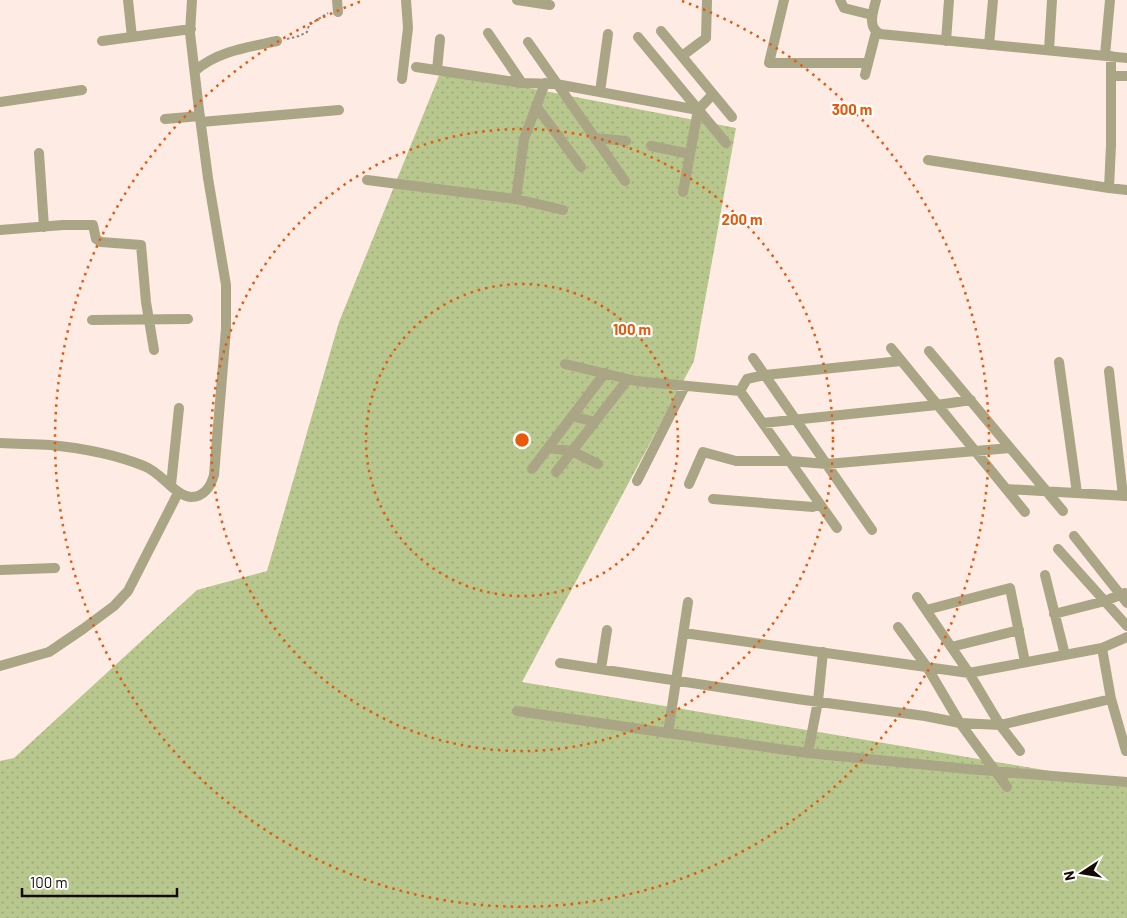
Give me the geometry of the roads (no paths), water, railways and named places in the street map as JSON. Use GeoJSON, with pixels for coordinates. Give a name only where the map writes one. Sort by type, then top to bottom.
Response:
{"type":"FeatureCollection","features":[{"type":"Feature","properties":{"kind":"street"},"geometry":{"type":"LineString","coordinates":[[128,0],[132,37]]}},
{"type":"Feature","properties":{"kind":"street"},"geometry":{"type":"LineString","coordinates":[[0,443],[52,446],[109,454],[146,466],[162,476],[178,493],[192,497],[202,494],[211,485],[214,475],[226,329],[226,285],[208,178],[195,71],[191,29],[192,0]]}},
{"type":"Feature","properties":{"kind":"street"},"geometry":{"type":"LineString","coordinates":[[337,0],[338,12]]}},
{"type":"Feature","properties":{"kind":"street"},"geometry":{"type":"LineString","coordinates":[[402,80],[408,28],[406,0]]}},
{"type":"Feature","properties":{"kind":"street"},"geometry":{"type":"LineString","coordinates":[[517,0],[550,5]]}},
{"type":"Feature","properties":{"kind":"street"},"geometry":{"type":"LineString","coordinates":[[682,56],[706,38],[707,0]]}},
{"type":"Feature","properties":{"kind":"street"},"geometry":{"type":"LineString","coordinates":[[784,0],[769,63],[868,63]]}},
{"type":"Feature","properties":{"kind":"street"},"geometry":{"type":"LineString","coordinates":[[840,0],[844,8],[872,15]]}},
{"type":"Feature","properties":{"kind":"street"},"geometry":{"type":"LineString","coordinates":[[865,75],[876,32],[872,24],[876,0]]}},
{"type":"Feature","properties":{"kind":"street"},"geometry":{"type":"LineString","coordinates":[[946,41],[949,0]]}},
{"type":"Feature","properties":{"kind":"street"},"geometry":{"type":"LineString","coordinates":[[990,45],[993,0]]}},
{"type":"Feature","properties":{"kind":"street"},"geometry":{"type":"LineString","coordinates":[[1049,50],[1052,0]]}},
{"type":"Feature","properties":{"kind":"street"},"geometry":{"type":"LineString","coordinates":[[1109,188],[1112,76],[1108,56],[1110,0]]}},
{"type":"Feature","properties":{"kind":"street"},"geometry":{"type":"LineString","coordinates":[[102,41],[191,29]]}},
{"type":"Feature","properties":{"kind":"street"},"geometry":{"type":"LineString","coordinates":[[661,31],[732,117]]}},
{"type":"Feature","properties":{"kind":"street"},"geometry":{"type":"LineString","coordinates":[[876,32],[946,41],[1127,58]]}},
{"type":"Feature","properties":{"kind":"street"},"geometry":{"type":"LineString","coordinates":[[488,33],[522,83]]}},
{"type":"Feature","properties":{"kind":"street"},"geometry":{"type":"LineString","coordinates":[[600,92],[608,34]]}},
{"type":"Feature","properties":{"kind":"street"},"geometry":{"type":"LineString","coordinates":[[638,36],[726,143]]}},
{"type":"Feature","properties":{"kind":"street"},"geometry":{"type":"LineString","coordinates":[[437,70],[440,39]]}},
{"type":"Feature","properties":{"kind":"street"},"geometry":{"type":"LineString","coordinates":[[195,71],[222,54],[278,41]]}},
{"type":"Feature","properties":{"kind":"street"},"geometry":{"type":"LineString","coordinates":[[528,42],[625,181]]}},
{"type":"Feature","properties":{"kind":"street"},"geometry":{"type":"LineString","coordinates":[[416,67],[522,83],[556,84],[698,110]]}},
{"type":"Feature","properties":{"kind":"street"},"geometry":{"type":"LineString","coordinates":[[1112,76],[1127,76]]}},
{"type":"Feature","properties":{"kind":"street"},"geometry":{"type":"LineString","coordinates":[[516,199],[524,139],[545,83]]}},
{"type":"Feature","properties":{"kind":"street"},"geometry":{"type":"LineString","coordinates":[[0,102],[82,90]]}},
{"type":"Feature","properties":{"kind":"street"},"geometry":{"type":"LineString","coordinates":[[683,192],[698,110],[713,94]]}},
{"type":"Feature","properties":{"kind":"street"},"geometry":{"type":"LineString","coordinates":[[536,106],[581,167]]}},
{"type":"Feature","properties":{"kind":"street"},"geometry":{"type":"LineString","coordinates":[[165,120],[340,110]]}},
{"type":"Feature","properties":{"kind":"street"},"geometry":{"type":"LineString","coordinates":[[595,138],[626,141]]}},
{"type":"Feature","properties":{"kind":"street"},"geometry":{"type":"LineString","coordinates":[[651,146],[690,154]]}},
{"type":"Feature","properties":{"kind":"street"},"geometry":{"type":"LineString","coordinates":[[39,154],[44,227]]}},
{"type":"Feature","properties":{"kind":"street"},"geometry":{"type":"LineString","coordinates":[[928,160],[1127,190]]}},
{"type":"Feature","properties":{"kind":"street"},"geometry":{"type":"LineString","coordinates":[[367,180],[516,199],[564,210]]}},
{"type":"Feature","properties":{"kind":"street"},"geometry":{"type":"LineString","coordinates":[[0,230],[93,225],[96,239],[101,242],[141,245],[146,302],[154,350]]}},
{"type":"Feature","properties":{"kind":"street"},"geometry":{"type":"LineString","coordinates":[[92,320],[188,319]]}},
{"type":"Feature","properties":{"kind":"street"},"geometry":{"type":"LineString","coordinates":[[891,348],[1025,512]]}},
{"type":"Feature","properties":{"kind":"street"},"geometry":{"type":"LineString","coordinates":[[929,351],[1063,511]]}},
{"type":"Feature","properties":{"kind":"street"},"geometry":{"type":"LineString","coordinates":[[753,358],[872,530]]}},
{"type":"Feature","properties":{"kind":"street"},"geometry":{"type":"LineString","coordinates":[[740,391],[747,379],[765,375],[901,361]]}},
{"type":"Feature","properties":{"kind":"street"},"geometry":{"type":"LineString","coordinates":[[1059,362],[1077,493]]}},
{"type":"Feature","properties":{"kind":"street"},"geometry":{"type":"LineString","coordinates":[[565,364],[628,379],[740,391],[837,528]]}},
{"type":"Feature","properties":{"kind":"street"},"geometry":{"type":"LineString","coordinates":[[1006,489],[1125,496],[1109,371]]}},
{"type":"Feature","properties":{"kind":"street"},"geometry":{"type":"LineString","coordinates":[[532,469],[605,373]]}},
{"type":"Feature","properties":{"kind":"street"},"geometry":{"type":"LineString","coordinates":[[556,472],[628,379]]}},
{"type":"Feature","properties":{"kind":"street"},"geometry":{"type":"LineString","coordinates":[[637,481],[685,386]]}},
{"type":"Feature","properties":{"kind":"street"},"geometry":{"type":"LineString","coordinates":[[763,424],[971,400]]}},
{"type":"Feature","properties":{"kind":"street"},"geometry":{"type":"LineString","coordinates":[[170,485],[179,408]]}},
{"type":"Feature","properties":{"kind":"street"},"geometry":{"type":"LineString","coordinates":[[572,416],[595,422]]}},
{"type":"Feature","properties":{"kind":"street"},"geometry":{"type":"LineString","coordinates":[[548,448],[572,450],[598,464]]}},
{"type":"Feature","properties":{"kind":"street"},"geometry":{"type":"LineString","coordinates":[[689,484],[703,452],[736,461],[790,461],[827,464],[1010,448]]}},
{"type":"Feature","properties":{"kind":"street"},"geometry":{"type":"LineString","coordinates":[[0,666],[49,652],[114,606],[128,591],[178,493]]}},
{"type":"Feature","properties":{"kind":"street"},"geometry":{"type":"LineString","coordinates":[[713,499],[813,507],[820,504]]}},
{"type":"Feature","properties":{"kind":"street"},"geometry":{"type":"LineString","coordinates":[[1074,536],[1124,593],[1127,603]]}},
{"type":"Feature","properties":{"kind":"street"},"geometry":{"type":"LineString","coordinates":[[1058,549],[1127,626]]}},
{"type":"Feature","properties":{"kind":"street"},"geometry":{"type":"LineString","coordinates":[[0,570],[55,568]]}},
{"type":"Feature","properties":{"kind":"street"},"geometry":{"type":"LineString","coordinates":[[1045,575],[1065,655]]}},
{"type":"Feature","properties":{"kind":"street"},"geometry":{"type":"LineString","coordinates":[[926,610],[1010,588],[1025,662]]}},
{"type":"Feature","properties":{"kind":"street"},"geometry":{"type":"LineString","coordinates":[[1054,614],[1105,602],[1124,593]]}},
{"type":"Feature","properties":{"kind":"street"},"geometry":{"type":"LineString","coordinates":[[917,596],[969,674],[1000,725],[1020,751]]}},
{"type":"Feature","properties":{"kind":"street"},"geometry":{"type":"LineString","coordinates":[[668,733],[688,602]]}},
{"type":"Feature","properties":{"kind":"street"},"geometry":{"type":"LineString","coordinates":[[898,627],[927,667],[960,723],[1007,787]]}},
{"type":"Feature","properties":{"kind":"street"},"geometry":{"type":"LineString","coordinates":[[601,669],[607,630]]}},
{"type":"Feature","properties":{"kind":"street"},"geometry":{"type":"LineString","coordinates":[[951,647],[1019,630]]}},
{"type":"Feature","properties":{"kind":"street"},"geometry":{"type":"LineString","coordinates":[[684,633],[969,674],[1102,648],[1127,637]]}},
{"type":"Feature","properties":{"kind":"street"},"geometry":{"type":"LineString","coordinates":[[1102,648],[1110,699],[1127,750]]}},
{"type":"Feature","properties":{"kind":"street"},"geometry":{"type":"LineString","coordinates":[[808,753],[818,702],[823,652]]}},
{"type":"Feature","properties":{"kind":"street"},"geometry":{"type":"LineString","coordinates":[[560,663],[818,702],[925,716],[960,723],[1000,725],[1110,699]]}},
{"type":"Feature","properties":{"kind":"street"},"geometry":{"type":"LineString","coordinates":[[517,711],[808,753],[1127,782]]}}]}
